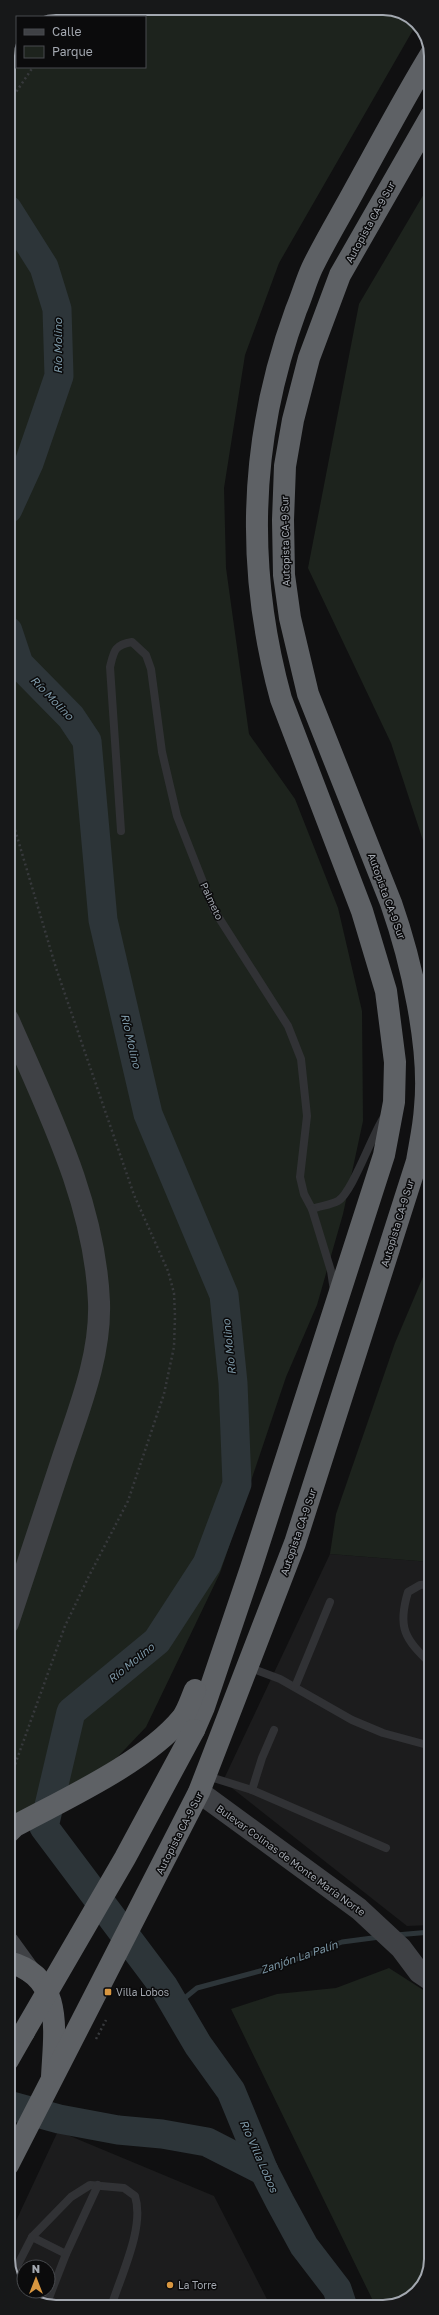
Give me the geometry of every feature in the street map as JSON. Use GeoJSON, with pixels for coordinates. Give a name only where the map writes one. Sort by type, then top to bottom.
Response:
{"type":"FeatureCollection","features":[{"type":"Feature","properties":{"kind":"highway"},"geometry":{"type":"LineString","coordinates":[[15,2048],[125,1858],[194,1730],[204,1707],[251,1568],[384,1155],[394,1102],[395,1062],[386,991],[362,911],[281,699],[263,620],[256,519],[259,463],[266,414],[281,350],[309,276],[410,87],[424,65]]}},
{"type":"Feature","properties":{"kind":"highway","name":"Autopista CA-9 Sur"},"geometry":{"type":"LineString","coordinates":[[424,128],[340,275],[309,358],[293,420],[285,466],[283,520],[284,575],[290,618],[308,694],[401,932],[414,989],[424,1053]]}},
{"type":"Feature","properties":{"kind":"highway","name":"Autopista CA-9 Sur"},"geometry":{"type":"LineString","coordinates":[[15,2152],[203,1784],[295,1543],[417,1161],[424,1113]]}},
{"type":"Feature","properties":{"kind":"highway"},"geometry":{"type":"LineString","coordinates":[[15,1828],[103,1778],[153,1744],[183,1717],[234,1596],[251,1568]]}},
{"type":"Feature","properties":{"kind":"highway"},"geometry":{"type":"LineString","coordinates":[[15,1965],[29,1971],[43,1986],[52,2004],[54,2040],[51,2084]]}},
{"type":"Feature","properties":{"kind":"highway"},"geometry":{"type":"LineString","coordinates":[[15,2136],[31,2123]]}},
{"type":"Feature","properties":{"kind":"main road"},"geometry":{"type":"LineString","coordinates":[[15,1036],[79,1188],[93,1251],[99,1303],[94,1352],[83,1397],[15,1602]]}},
{"type":"Feature","properties":{"kind":"main road","name":"Bulevar Colinas de Monte María Norte"},"geometry":{"type":"LineString","coordinates":[[203,1784],[360,1909],[401,1948],[419,1972],[424,1975]]}},
{"type":"Feature","properties":{"kind":"main road"},"geometry":{"type":"LineString","coordinates":[[15,1952],[29,1971]]}},
{"type":"Feature","properties":{"kind":"lane","name":"Palmeto"},"geometry":{"type":"LineString","coordinates":[[121,831],[110,667],[115,649],[121,644],[132,642],[146,655],[151,669],[162,752],[177,816],[214,910],[288,1026],[301,1059],[307,1116],[300,1177],[304,1194],[312,1209]]}},
{"type":"Feature","properties":{"kind":"lane"},"geometry":{"type":"LineString","coordinates":[[335,1306],[331,1271],[312,1209],[339,1201],[349,1188],[374,1131],[394,1102]]}},
{"type":"Feature","properties":{"kind":"lane"},"geometry":{"type":"LineString","coordinates":[[424,1585],[420,1585],[408,1592],[403,1608],[403,1630],[411,1645],[424,1657]]}},
{"type":"Feature","properties":{"kind":"lane"},"geometry":{"type":"LineString","coordinates":[[295,1687],[330,1602]]}},
{"type":"Feature","properties":{"kind":"lane"},"geometry":{"type":"LineString","coordinates":[[248,1667],[280,1678],[352,1720],[370,1728],[424,1744]]}},
{"type":"Feature","properties":{"kind":"lane"},"geometry":{"type":"LineString","coordinates":[[252,1790],[262,1758],[274,1730]]}},
{"type":"Feature","properties":{"kind":"lane"},"geometry":{"type":"LineString","coordinates":[[203,1784],[252,1790],[386,1848]]}},
{"type":"Feature","properties":{"kind":"lane"},"geometry":{"type":"LineString","coordinates":[[16,2268],[32,2237],[71,2197],[90,2185],[124,2188],[135,2196],[139,2207],[137,2227],[113,2300]]}},
{"type":"Feature","properties":{"kind":"lane"},"geometry":{"type":"LineString","coordinates":[[49,2299],[66,2254],[98,2185]]}},
{"type":"Feature","properties":{"kind":"lane"},"geometry":{"type":"LineString","coordinates":[[32,2237],[66,2254]]}},
{"type":"Feature","properties":{"kind":"path"},"geometry":{"type":"LineString","coordinates":[[15,94],[32,68]]}},
{"type":"Feature","properties":{"kind":"path"},"geometry":{"type":"LineString","coordinates":[[96,2039],[106,2020]]}},
{"type":"Feature","properties":{"kind":"shaded area"},"geometry":{"type":"Polygon","coordinates":[[[330,1554],[424,1561],[424,1925],[407,1926],[223,1781],[330,1554]]]}},
{"type":"Feature","properties":{"kind":"shaded area"},"geometry":{"type":"Polygon","coordinates":[[[58,2131],[214,2196],[267,2300],[48,2299],[56,2299],[56,2259],[16,2259],[16,2268],[15,2223],[58,2131]]]}},
{"type":"Feature","properties":{"kind":"green space"},"geometry":{"type":"Polygon","coordinates":[[[386,15],[399,18],[414,29],[279,263],[245,355],[224,488],[226,568],[249,734],[295,799],[338,908],[362,1011],[363,1121],[343,1214],[317,1305],[286,1377],[220,1573],[146,1727],[108,1767],[15,1838],[16,48],[16,68],[146,68],[146,16],[48,16],[386,15]]]}},
{"type":"Feature","properties":{"kind":"green space"},"geometry":{"type":"Polygon","coordinates":[[[424,194],[424,844],[391,743],[308,568],[359,304],[424,194]]]}},
{"type":"Feature","properties":{"kind":"green space"},"geometry":{"type":"Polygon","coordinates":[[[424,1275],[424,1561],[330,1554],[336,1514],[395,1343],[424,1275]]]}},
{"type":"Feature","properties":{"kind":"green space"},"geometry":{"type":"Polygon","coordinates":[[[389,1968],[424,1990],[424,2259],[421,2275],[414,2286],[401,2296],[388,2300],[373,2300],[231,2009],[277,1994],[336,1988],[389,1968]]]}},
{"type":"Feature","properties":{"kind":"waterway","name":"Río Molino"},"geometry":{"type":"LineString","coordinates":[[15,221],[44,267],[57,309],[59,376],[29,463],[15,494]]}},
{"type":"Feature","properties":{"kind":"waterway","name":"Río Molino"},"geometry":{"type":"LineString","coordinates":[[15,652],[19,664],[71,717],[87,741],[103,920],[148,1114],[224,1295],[233,1383],[237,1484],[207,1564],[157,1641],[71,1712],[44,1827],[164,1987],[198,2045],[231,2091],[264,2171],[280,2202],[304,2246],[337,2289],[341,2300]]}},
{"type":"Feature","properties":{"kind":"waterway","name":"Zanjón La Palín"},"geometry":{"type":"LineString","coordinates":[[396,1935],[424,1933]]}},
{"type":"Feature","properties":{"kind":"waterway","name":"Zanjón La Palín"},"geometry":{"type":"LineString","coordinates":[[175,2006],[197,1988],[275,1967],[342,1942],[380,1937]]}},
{"type":"Feature","properties":{"kind":"waterway","name":"Río Villa Lobos"},"geometry":{"type":"LineString","coordinates":[[15,2107],[59,2119],[118,2130],[162,2134],[207,2142],[264,2171]]}},
{"type":"Feature","properties":{"kind":"place","name":"Villa Lobos"},"geometry":{"type":"Point","coordinates":[108,1992]}},
{"type":"Feature","properties":{"kind":"place","name":"La Torre"},"geometry":{"type":"Point","coordinates":[170,2285]}}]}
